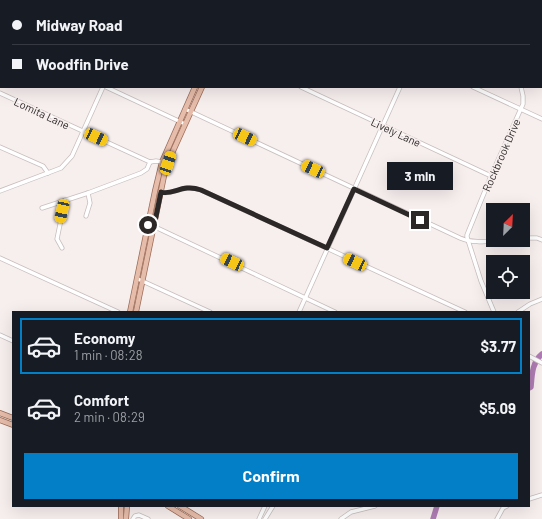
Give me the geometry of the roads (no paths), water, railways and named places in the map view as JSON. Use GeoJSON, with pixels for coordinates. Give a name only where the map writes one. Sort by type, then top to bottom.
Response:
{"type":"FeatureCollection","features":[{"type":"Feature","properties":{"kind":"main road"},"geometry":{"type":"LineString","coordinates":[[188,110],[195,88]]}},
{"type":"Feature","properties":{"kind":"main road"},"geometry":{"type":"LineString","coordinates":[[130,311],[162,162],[188,110],[201,88]]}},
{"type":"Feature","properties":{"kind":"main road"},"geometry":{"type":"LineString","coordinates":[[136,311],[164,176],[182,123]]}},
{"type":"Feature","properties":{"kind":"main road"},"geometry":{"type":"LineString","coordinates":[[0,413],[12,418]]}},
{"type":"Feature","properties":{"kind":"main road"},"geometry":{"type":"LineString","coordinates":[[0,420],[12,425]]}},
{"type":"Feature","properties":{"kind":"main road"},"geometry":{"type":"LineString","coordinates":[[121,507],[121,519]]}},
{"type":"Feature","properties":{"kind":"main road"},"geometry":{"type":"LineString","coordinates":[[126,507],[126,519]]}},
{"type":"Feature","properties":{"kind":"main road"},"geometry":{"type":"LineString","coordinates":[[170,507],[188,519]]}},
{"type":"Feature","properties":{"kind":"main road"},"geometry":{"type":"LineString","coordinates":[[182,507],[201,519]]}},
{"type":"Feature","properties":{"kind":"street"},"geometry":{"type":"LineString","coordinates":[[0,191],[61,168],[66,163],[72,156],[103,88]]}},
{"type":"Feature","properties":{"kind":"street"},"geometry":{"type":"LineString","coordinates":[[108,88],[182,123]]}},
{"type":"Feature","properties":{"kind":"street","name":"Lively Lane"},"geometry":{"type":"LineString","coordinates":[[303,88],[491,176]]}},
{"type":"Feature","properties":{"kind":"street"},"geometry":{"type":"LineString","coordinates":[[299,311],[400,88]]}},
{"type":"Feature","properties":{"kind":"street"},"geometry":{"type":"LineString","coordinates":[[476,88],[542,119]]}},
{"type":"Feature","properties":{"kind":"street","name":"Rockbrook Drive"},"geometry":{"type":"LineString","coordinates":[[494,311],[481,281],[467,235],[521,109],[524,100],[521,88]]}},
{"type":"Feature","properties":{"kind":"street","name":"Lomita Lane"},"geometry":{"type":"LineString","coordinates":[[0,93],[150,162]]}},
{"type":"Feature","properties":{"kind":"street"},"geometry":{"type":"LineString","coordinates":[[188,110],[468,242],[486,241]]}},
{"type":"Feature","properties":{"kind":"street"},"geometry":{"type":"LineString","coordinates":[[0,147],[43,166],[48,173]]}},
{"type":"Feature","properties":{"kind":"street"},"geometry":{"type":"LineString","coordinates":[[42,208],[141,173],[147,169],[150,162],[168,163]]}},
{"type":"Feature","properties":{"kind":"street"},"geometry":{"type":"LineString","coordinates":[[155,191],[169,193],[184,188],[195,188],[463,311]]}},
{"type":"Feature","properties":{"kind":"street"},"geometry":{"type":"LineString","coordinates":[[86,216],[90,203],[88,193]]}},
{"type":"Feature","properties":{"kind":"street"},"geometry":{"type":"LineString","coordinates":[[62,248],[57,239],[65,200]]}},
{"type":"Feature","properties":{"kind":"street"},"geometry":{"type":"LineString","coordinates":[[148,225],[154,226],[333,311]]}},
{"type":"Feature","properties":{"kind":"street"},"geometry":{"type":"LineString","coordinates":[[530,238],[542,240]]}},
{"type":"Feature","properties":{"kind":"street"},"geometry":{"type":"LineString","coordinates":[[0,258],[116,311]]}},
{"type":"Feature","properties":{"kind":"street"},"geometry":{"type":"LineString","coordinates":[[138,279],[208,311]]}},
{"type":"Feature","properties":{"kind":"street"},"geometry":{"type":"LineString","coordinates":[[520,311],[542,298]]}},
{"type":"Feature","properties":{"kind":"street"},"geometry":{"type":"LineString","coordinates":[[0,335],[12,341]]}},
{"type":"Feature","properties":{"kind":"street"},"geometry":{"type":"LineString","coordinates":[[530,357],[542,363]]}},
{"type":"Feature","properties":{"kind":"street"},"geometry":{"type":"LineString","coordinates":[[530,499],[542,495]]}},
{"type":"Feature","properties":{"kind":"street"},"geometry":{"type":"LineString","coordinates":[[259,519],[265,507]]}},
{"type":"Feature","properties":{"kind":"street"},"geometry":{"type":"LineString","coordinates":[[265,519],[272,507]]}},
{"type":"Feature","properties":{"kind":"street"},"geometry":{"type":"LineString","coordinates":[[341,519],[351,512],[371,507]]}},
{"type":"Feature","properties":{"kind":"street"},"geometry":{"type":"LineString","coordinates":[[497,519],[505,507]]}},
{"type":"Feature","properties":{"kind":"street"},"geometry":{"type":"LineString","coordinates":[[133,519],[135,516],[139,515],[148,519]]}},
{"type":"Feature","properties":{"kind":"waterway"},"geometry":{"type":"LineString","coordinates":[[530,388],[534,365],[542,354]]}},
{"type":"Feature","properties":{"kind":"waterway"},"geometry":{"type":"LineString","coordinates":[[433,519],[437,507]]}}]}
